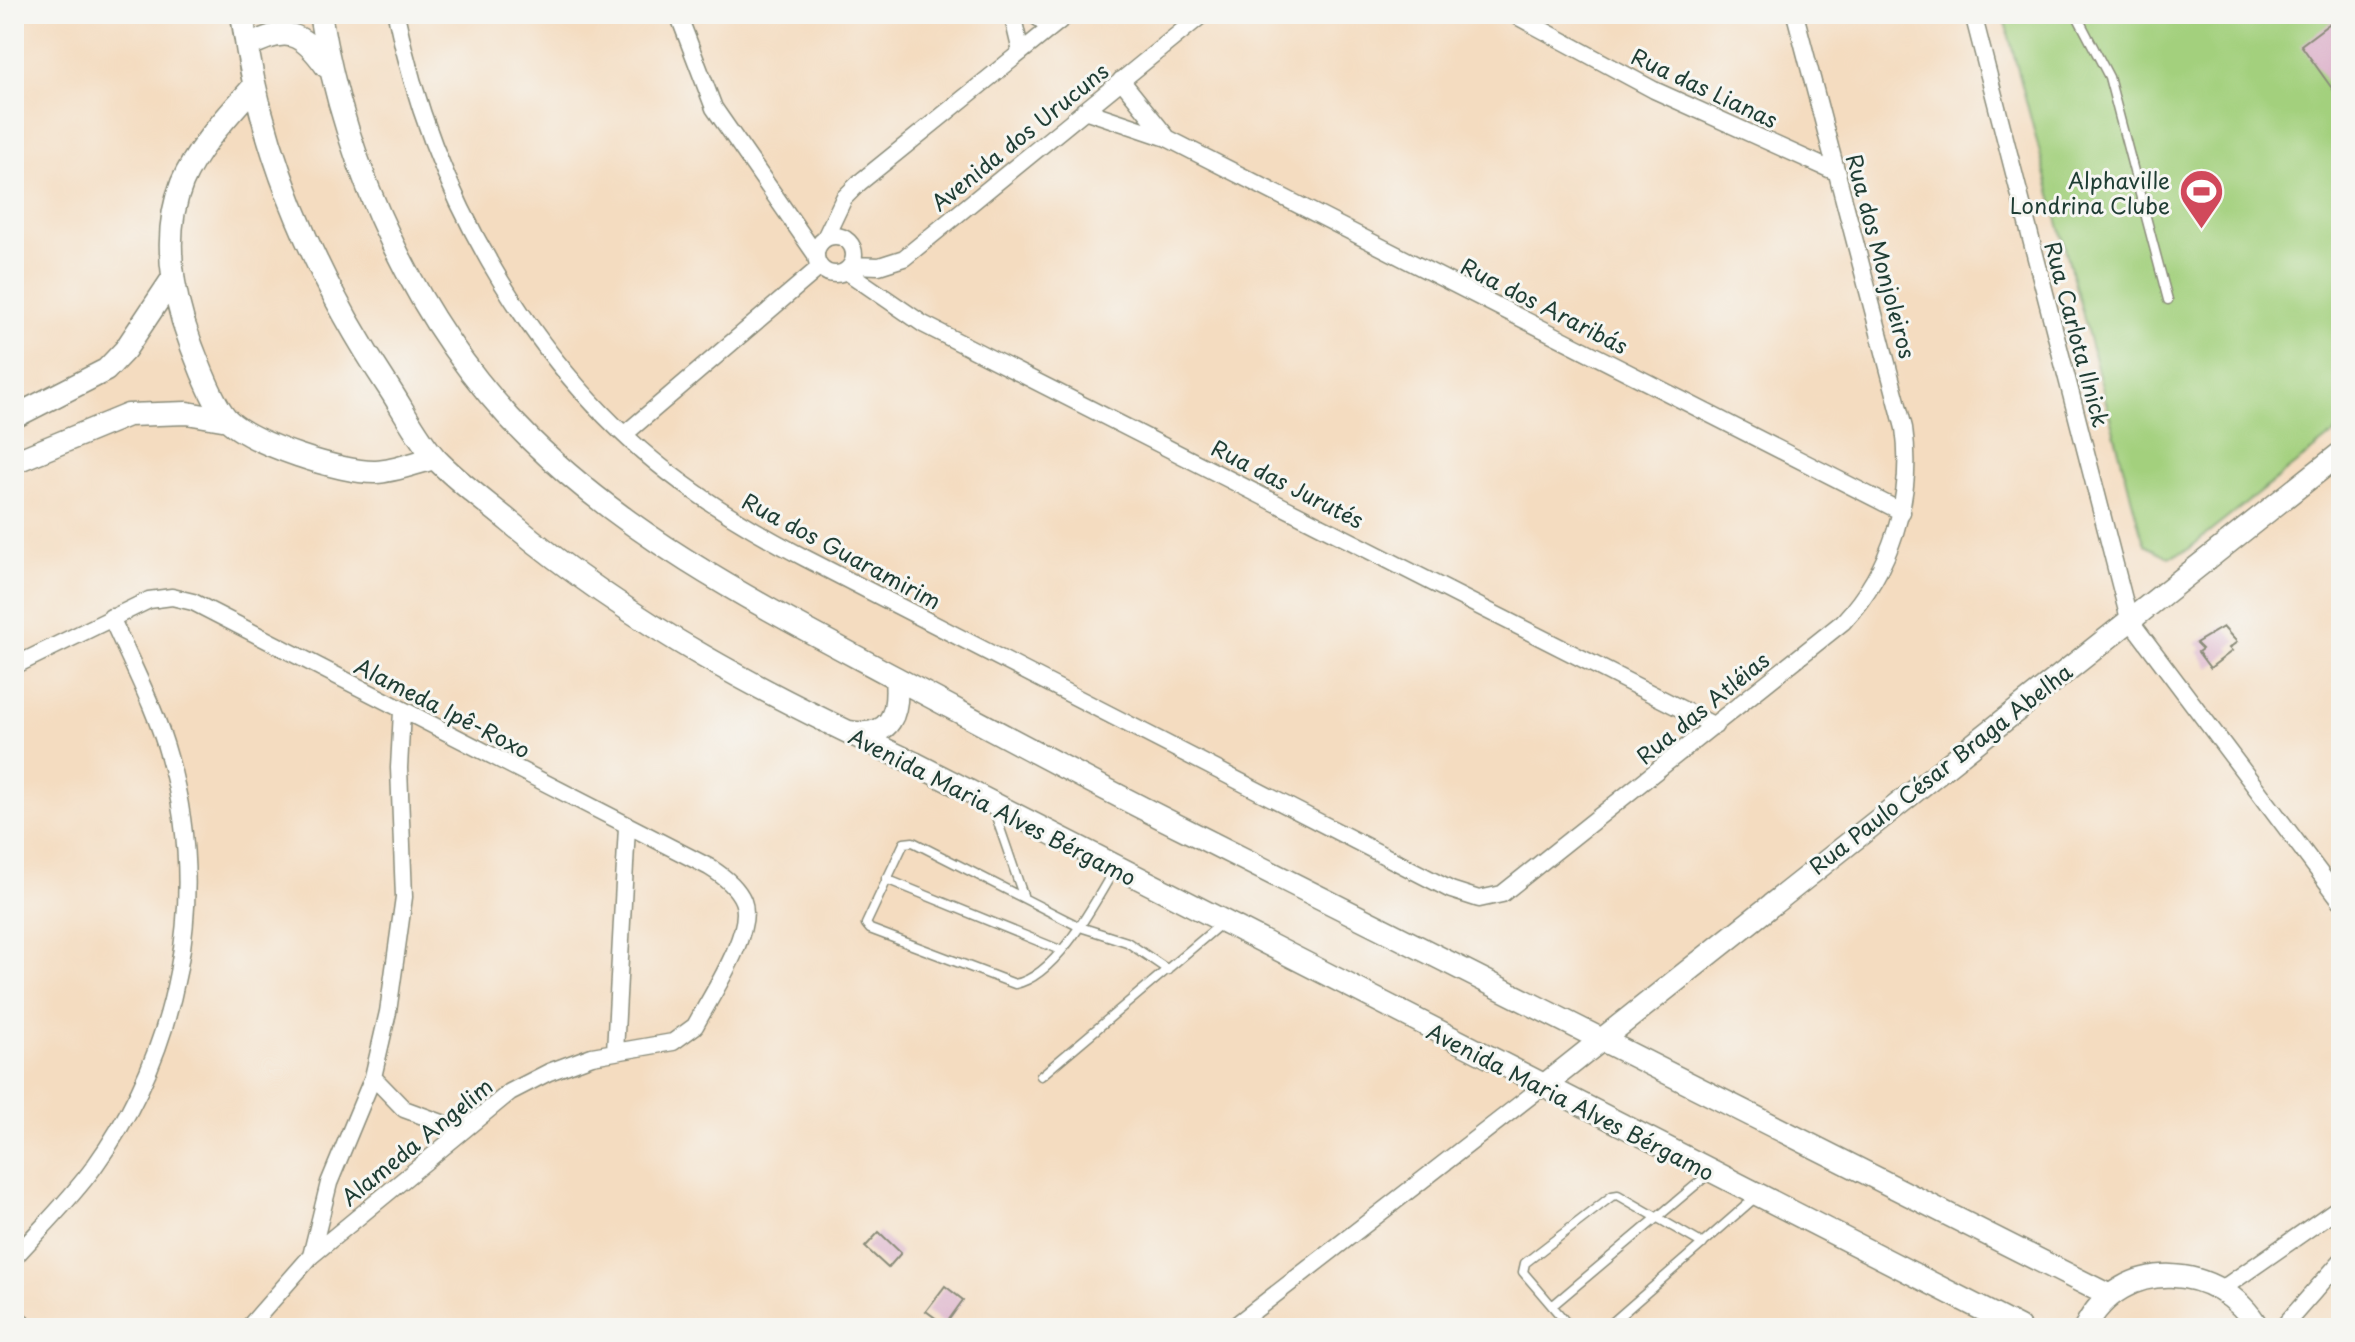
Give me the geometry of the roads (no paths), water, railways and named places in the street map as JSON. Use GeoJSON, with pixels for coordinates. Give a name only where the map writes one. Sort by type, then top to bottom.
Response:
{"type":"FeatureCollection","features":[{"type":"Feature","properties":{"kind":"street","name":"Avenida Maria Alves Bérgamo"},"geometry":{"type":"LineString","coordinates":[[242,14],[254,86],[281,175],[301,231],[359,343],[435,458],[576,577],[668,638],[845,732],[2019,1328]]}},
{"type":"Feature","properties":{"kind":"street"},"geometry":{"type":"LineString","coordinates":[[320,14],[331,73],[371,199],[411,278],[474,373],[529,438],[612,509],[687,561],[803,629],[1022,748],[2110,1296]]}},
{"type":"Feature","properties":{"kind":"street","name":"Rua dos Guaramirim"},"geometry":{"type":"LineString","coordinates":[[396,14],[415,96],[450,187],[506,289],[557,360],[626,433],[693,491],[760,534],[1451,890],[1486,899]]}},
{"type":"Feature","properties":{"kind":"street"},"geometry":{"type":"LineString","coordinates":[[678,14],[714,108],[818,261],[830,273],[849,268],[854,252],[849,241],[838,236],[825,238]]}},
{"type":"Feature","properties":{"kind":"street"},"geometry":{"type":"LineString","coordinates":[[1012,14],[1021,52]]}},
{"type":"Feature","properties":{"kind":"street"},"geometry":{"type":"LineString","coordinates":[[1033,14],[1051,27]]}},
{"type":"Feature","properties":{"kind":"street"},"geometry":{"type":"LineString","coordinates":[[626,433],[818,261],[844,198],[859,183],[1068,14]]}},
{"type":"Feature","properties":{"kind":"street","name":"Avenida dos Urucuns"},"geometry":{"type":"LineString","coordinates":[[849,268],[879,266],[904,258],[1203,14]]}},
{"type":"Feature","properties":{"kind":"street","name":"Rua das Lianas"},"geometry":{"type":"LineString","coordinates":[[1513,14],[1654,90],[1838,173]]}},
{"type":"Feature","properties":{"kind":"street","name":"Rua dos Monjoleiros"},"geometry":{"type":"LineString","coordinates":[[1795,14],[1904,428],[1907,474],[1902,512]]}},
{"type":"Feature","properties":{"kind":"street","name":"Rua Carlota Ilnick"},"geometry":{"type":"LineString","coordinates":[[1974,18],[2129,619]]}},
{"type":"Feature","properties":{"kind":"street"},"geometry":{"type":"LineString","coordinates":[[247,47],[278,34],[294,35],[309,41],[331,73]]}},
{"type":"Feature","properties":{"kind":"street","name":"Rua dos Araribás"},"geometry":{"type":"LineString","coordinates":[[1121,80],[1167,138]]}},
{"type":"Feature","properties":{"kind":"street"},"geometry":{"type":"LineString","coordinates":[[228,420],[192,350],[171,281],[171,232],[182,185],[204,144],[254,86]]}},
{"type":"Feature","properties":{"kind":"street","name":"Rua dos Araribás"},"geometry":{"type":"LineString","coordinates":[[1084,110],[1167,138],[1902,512]]}},
{"type":"Feature","properties":{"kind":"street","name":"Rua das Jurutés"},"geometry":{"type":"LineString","coordinates":[[849,268],[923,324],[1715,726]]}},
{"type":"Feature","properties":{"kind":"street"},"geometry":{"type":"LineString","coordinates":[[14,417],[106,370],[125,350],[171,281]]}},
{"type":"Feature","properties":{"kind":"street"},"geometry":{"type":"LineString","coordinates":[[14,462],[128,415],[187,413],[228,420],[272,445],[322,465],[376,472],[435,458]]}},
{"type":"Feature","properties":{"kind":"street","name":"Rua Paulo César Braga Abelha"},"geometry":{"type":"LineString","coordinates":[[1542,1087],[2341,453]]}},
{"type":"Feature","properties":{"kind":"street","name":"Rua das Atléias"},"geometry":{"type":"LineString","coordinates":[[1486,899],[1502,894],[1852,613],[1884,561],[1902,512]]}},
{"type":"Feature","properties":{"kind":"street","name":"Alameda Ipê-Roxo"},"geometry":{"type":"LineString","coordinates":[[14,666],[111,617],[160,597],[193,602],[720,873],[743,900]]}},
{"type":"Feature","properties":{"kind":"street"},"geometry":{"type":"LineString","coordinates":[[14,1258],[78,1188],[125,1119],[160,1040],[182,954],[187,869],[176,783],[156,719],[111,617]]}},
{"type":"Feature","properties":{"kind":"street"},"geometry":{"type":"LineString","coordinates":[[2129,619],[2341,901]]}},
{"type":"Feature","properties":{"kind":"street"},"geometry":{"type":"LineString","coordinates":[[845,732],[867,735],[886,726],[898,706],[896,678]]}},
{"type":"Feature","properties":{"kind":"street"},"geometry":{"type":"LineString","coordinates":[[311,1256],[329,1183],[373,1077],[388,1012],[404,897],[399,768],[402,711]]}},
{"type":"Feature","properties":{"kind":"street"},"geometry":{"type":"LineString","coordinates":[[615,1052],[627,827]]}},
{"type":"Feature","properties":{"kind":"street","name":"Alameda Angelim"},"geometry":{"type":"LineString","coordinates":[[248,1328],[311,1256],[461,1130],[528,1082],[571,1063],[673,1042],[695,1026],[740,938],[746,911],[743,900]]}},
{"type":"Feature","properties":{"kind":"street"},"geometry":{"type":"LineString","coordinates":[[373,1077],[404,1109],[461,1130]]}},
{"type":"Feature","properties":{"kind":"street"},"geometry":{"type":"LineString","coordinates":[[1232,1328],[1542,1087]]}},
{"type":"Feature","properties":{"kind":"street"},"geometry":{"type":"LineString","coordinates":[[2222,1289],[2341,1206]]}},
{"type":"Feature","properties":{"kind":"street"},"geometry":{"type":"LineString","coordinates":[[2282,1328],[2341,1261]]}},
{"type":"Feature","properties":{"kind":"street"},"geometry":{"type":"LineString","coordinates":[[2085,1328],[2110,1296],[2140,1280],[2173,1274],[2207,1281],[2222,1289],[2248,1311],[2258,1328]]}},
{"type":"Feature","properties":{"kind":"street"},"geometry":{"type":"LineString","coordinates":[[14,1314],[27,1328]]}},
{"type":"Feature","properties":{"kind":"lane"},"geometry":{"type":"LineString","coordinates":[[1974,18],[2003,14]]}},
{"type":"Feature","properties":{"kind":"lane"},"geometry":{"type":"LineString","coordinates":[[2076,14],[2109,77],[2168,300]]}},
{"type":"Feature","properties":{"kind":"lane"},"geometry":{"type":"LineString","coordinates":[[992,804],[1023,895]]}},
{"type":"Feature","properties":{"kind":"lane"},"geometry":{"type":"LineString","coordinates":[[1116,867],[1080,927],[1040,973],[1015,984],[870,929],[866,924],[904,843],[913,842],[1023,895],[1080,927],[1127,942],[1168,970]]}},
{"type":"Feature","properties":{"kind":"lane"},"geometry":{"type":"LineString","coordinates":[[886,879],[1060,950]]}},
{"type":"Feature","properties":{"kind":"lane"},"geometry":{"type":"LineString","coordinates":[[1041,1076],[1223,922]]}},
{"type":"Feature","properties":{"kind":"lane"},"geometry":{"type":"LineString","coordinates":[[1552,1306],[1711,1172]]}},
{"type":"Feature","properties":{"kind":"lane"},"geometry":{"type":"LineString","coordinates":[[1571,1328],[1523,1272],[1525,1263],[1612,1196],[1618,1195],[1703,1244]]}},
{"type":"Feature","properties":{"kind":"lane"},"geometry":{"type":"LineString","coordinates":[[1606,1328],[1757,1196]]}},
{"type":"Feature","properties":{"kind":"place","name":"Alphaville Londrina Clube"},"geometry":{"type":"Point","coordinates":[2201,231]}}]}
